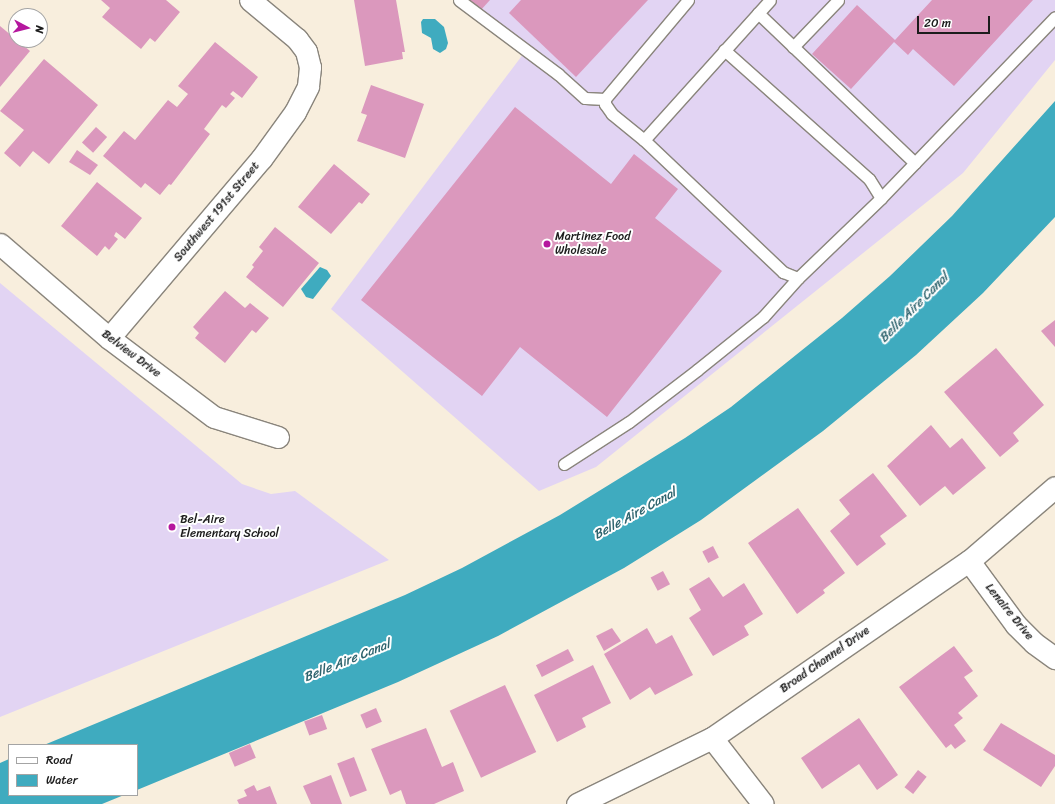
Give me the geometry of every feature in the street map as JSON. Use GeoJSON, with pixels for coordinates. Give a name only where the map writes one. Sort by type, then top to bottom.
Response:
{"type":"FeatureCollection","features":[{"type":"Feature","properties":{"kind":"street","name":"Southwest 191st Street"},"geometry":{"type":"LineString","coordinates":[[110,338],[261,159],[295,112],[310,76],[310,60],[303,46],[250,0]]}},
{"type":"Feature","properties":{"kind":"street","name":"Belview Drive"},"geometry":{"type":"LineString","coordinates":[[0,244],[110,338],[214,417],[278,437]]}},
{"type":"Feature","properties":{"kind":"street","name":"Broad Channel Drive"},"geometry":{"type":"LineString","coordinates":[[578,804],[712,738],[969,561],[1055,487]]}},
{"type":"Feature","properties":{"kind":"street","name":"Lenaire Drive"},"geometry":{"type":"LineString","coordinates":[[969,561],[1016,625],[1034,643],[1055,658]]}},
{"type":"Feature","properties":{"kind":"street"},"geometry":{"type":"LineString","coordinates":[[712,738],[763,804]]}},
{"type":"Feature","properties":{"kind":"lane"},"geometry":{"type":"LineString","coordinates":[[459,0],[558,74],[585,98],[605,99]]}},
{"type":"Feature","properties":{"kind":"lane"},"geometry":{"type":"LineString","coordinates":[[605,99],[688,0]]}},
{"type":"Feature","properties":{"kind":"lane"},"geometry":{"type":"LineString","coordinates":[[644,140],[770,0]]}},
{"type":"Feature","properties":{"kind":"lane"},"geometry":{"type":"LineString","coordinates":[[793,47],[838,0]]}},
{"type":"Feature","properties":{"kind":"lane"},"geometry":{"type":"LineString","coordinates":[[758,13],[915,163]]}},
{"type":"Feature","properties":{"kind":"lane"},"geometry":{"type":"LineString","coordinates":[[564,464],[629,422],[763,317],[798,278],[881,198],[1055,17]]}},
{"type":"Feature","properties":{"kind":"lane"},"geometry":{"type":"LineString","coordinates":[[724,50],[869,179],[881,198]]}},
{"type":"Feature","properties":{"kind":"lane"},"geometry":{"type":"LineString","coordinates":[[605,99],[612,114],[644,140],[783,272],[798,278]]}},
{"type":"Feature","properties":{"kind":"shaded area"},"geometry":{"type":"Polygon","coordinates":[[[464,0],[1055,0],[1055,60],[963,173],[596,467],[539,491],[331,309],[530,45],[478,12],[464,0]]]}},
{"type":"Feature","properties":{"kind":"shaded area","name":"Bel-Aire Elementary School"},"geometry":{"type":"Polygon","coordinates":[[[0,283],[242,484],[271,494],[295,491],[389,560],[0,717],[0,283]]]}},
{"type":"Feature","properties":{"kind":"water"},"geometry":{"type":"Polygon","coordinates":[[[423,19],[435,19],[444,27],[448,43],[446,49],[440,53],[433,49],[431,38],[422,33],[421,22],[423,19]]]}},
{"type":"Feature","properties":{"kind":"water","name":"Belle Aire Canal"},"geometry":{"type":"Polygon","coordinates":[[[1055,101],[1055,217],[983,293],[916,355],[823,431],[701,520],[624,568],[498,636],[398,682],[138,790],[138,744],[46,744],[405,595],[462,568],[560,515],[685,438],[731,407],[842,318],[890,276],[952,216],[1055,101]]]}},
{"type":"Feature","properties":{"kind":"water"},"geometry":{"type":"Polygon","coordinates":[[[320,267],[327,270],[331,276],[313,299],[306,297],[301,289],[320,267]]]}},
{"type":"Feature","properties":{"kind":"water"},"geometry":{"type":"Polygon","coordinates":[[[8,759],[8,796],[122,796],[102,804],[0,804],[0,763],[8,759]]]}},
{"type":"Feature","properties":{"kind":"building"},"geometry":{"type":"Polygon","coordinates":[[[101,0],[166,0],[180,12],[155,42],[150,38],[141,49],[102,17],[110,8],[101,0]]]}},
{"type":"Feature","properties":{"kind":"building"},"geometry":{"type":"Polygon","coordinates":[[[354,0],[396,0],[405,52],[402,52],[403,59],[365,66],[354,0]]]}},
{"type":"Feature","properties":{"kind":"building"},"geometry":{"type":"Polygon","coordinates":[[[468,0],[490,0],[480,11],[468,0]]]}},
{"type":"Feature","properties":{"kind":"building"},"geometry":{"type":"Polygon","coordinates":[[[521,0],[648,0],[576,77],[509,13],[521,0]]]}},
{"type":"Feature","properties":{"kind":"building"},"geometry":{"type":"Polygon","coordinates":[[[932,0],[1033,0],[954,86],[913,49],[908,55],[894,42],[851,89],[812,54],[857,5],[895,40],[932,0]]]}},
{"type":"Feature","properties":{"kind":"building"},"geometry":{"type":"Polygon","coordinates":[[[0,26],[8,33],[8,48],[26,48],[30,51],[0,87],[0,26]]]}},
{"type":"Feature","properties":{"kind":"building"},"geometry":{"type":"Polygon","coordinates":[[[215,42],[258,77],[242,98],[233,91],[230,94],[235,98],[226,108],[222,105],[204,129],[210,134],[171,185],[169,184],[160,195],[145,183],[141,188],[103,156],[124,131],[135,140],[168,100],[177,107],[188,94],[178,86],[215,42]]]}},
{"type":"Feature","properties":{"kind":"building"},"geometry":{"type":"Polygon","coordinates":[[[44,59],[98,105],[49,164],[33,151],[20,167],[4,153],[24,130],[0,111],[44,59]]]}},
{"type":"Feature","properties":{"kind":"building"},"geometry":{"type":"Polygon","coordinates":[[[371,85],[424,104],[405,158],[357,141],[367,115],[361,113],[371,85]]]}},
{"type":"Feature","properties":{"kind":"building","name":"Martinez Food Wholesale"},"geometry":{"type":"Polygon","coordinates":[[[515,107],[611,184],[634,154],[678,189],[655,218],[722,271],[607,417],[520,347],[482,396],[361,300],[515,107]]]}},
{"type":"Feature","properties":{"kind":"building"},"geometry":{"type":"Polygon","coordinates":[[[96,127],[107,137],[93,153],[82,143],[96,127]]]}},
{"type":"Feature","properties":{"kind":"building"},"geometry":{"type":"Polygon","coordinates":[[[77,150],[98,165],[90,175],[69,162],[77,150]]]}},
{"type":"Feature","properties":{"kind":"building"},"geometry":{"type":"Polygon","coordinates":[[[334,164],[370,194],[362,204],[359,202],[331,234],[298,207],[334,164]]]}},
{"type":"Feature","properties":{"kind":"building"},"geometry":{"type":"Polygon","coordinates":[[[97,182],[142,218],[125,239],[116,232],[114,236],[118,239],[109,250],[105,246],[97,256],[61,226],[97,182]]]}},
{"type":"Feature","properties":{"kind":"building"},"geometry":{"type":"Polygon","coordinates":[[[275,227],[319,263],[283,307],[246,277],[254,267],[252,265],[263,251],[259,247],[275,227]]]}},
{"type":"Feature","properties":{"kind":"building"},"geometry":{"type":"Polygon","coordinates":[[[225,291],[245,308],[250,303],[269,318],[256,333],[252,330],[225,363],[195,338],[199,333],[193,327],[225,291]]]}},
{"type":"Feature","properties":{"kind":"building"},"geometry":{"type":"Polygon","coordinates":[[[1055,320],[1055,347],[1041,331],[1055,320]]]}},
{"type":"Feature","properties":{"kind":"building"},"geometry":{"type":"Polygon","coordinates":[[[996,348],[1044,405],[1013,433],[1019,441],[1000,457],[944,392],[996,348]]]}},
{"type":"Feature","properties":{"kind":"building"},"geometry":{"type":"Polygon","coordinates":[[[931,425],[950,448],[962,438],[986,468],[953,495],[945,486],[920,506],[887,466],[931,425]]]}},
{"type":"Feature","properties":{"kind":"building"},"geometry":{"type":"Polygon","coordinates":[[[873,473],[907,516],[880,536],[886,544],[857,566],[830,531],[850,514],[839,500],[873,473]]]}},
{"type":"Feature","properties":{"kind":"building"},"geometry":{"type":"Polygon","coordinates":[[[798,508],[845,573],[823,590],[825,593],[797,614],[748,543],[798,508]]]}},
{"type":"Feature","properties":{"kind":"building"},"geometry":{"type":"Polygon","coordinates":[[[713,546],[719,558],[708,563],[702,551],[713,546]]]}},
{"type":"Feature","properties":{"kind":"building"},"geometry":{"type":"Polygon","coordinates":[[[663,571],[670,584],[658,591],[651,578],[663,571]]]}},
{"type":"Feature","properties":{"kind":"building"},"geometry":{"type":"Polygon","coordinates":[[[709,577],[723,597],[744,583],[763,614],[744,626],[749,635],[713,656],[689,618],[701,610],[689,589],[709,577]]]}},
{"type":"Feature","properties":{"kind":"building"},"geometry":{"type":"Polygon","coordinates":[[[612,628],[621,641],[604,651],[596,636],[612,628]]]}},
{"type":"Feature","properties":{"kind":"building"},"geometry":{"type":"Polygon","coordinates":[[[647,628],[656,644],[672,635],[693,675],[655,695],[650,687],[630,700],[604,654],[647,628]]]}},
{"type":"Feature","properties":{"kind":"building"},"geometry":{"type":"Polygon","coordinates":[[[954,646],[973,671],[964,677],[978,696],[958,713],[963,718],[954,725],[966,741],[955,749],[951,744],[946,748],[899,687],[954,646]]]}},
{"type":"Feature","properties":{"kind":"building"},"geometry":{"type":"Polygon","coordinates":[[[568,649],[574,661],[542,677],[536,665],[568,649]]]}},
{"type":"Feature","properties":{"kind":"building"},"geometry":{"type":"Polygon","coordinates":[[[593,665],[611,703],[582,718],[586,727],[557,742],[534,695],[593,665]]]}},
{"type":"Feature","properties":{"kind":"building"},"geometry":{"type":"Polygon","coordinates":[[[505,685],[536,752],[481,778],[450,711],[505,685]]]}},
{"type":"Feature","properties":{"kind":"building"},"geometry":{"type":"Polygon","coordinates":[[[376,708],[382,722],[366,728],[360,715],[376,708]]]}},
{"type":"Feature","properties":{"kind":"building"},"geometry":{"type":"Polygon","coordinates":[[[322,715],[327,729],[309,736],[304,721],[322,715]]]}},
{"type":"Feature","properties":{"kind":"building"},"geometry":{"type":"Polygon","coordinates":[[[859,718],[898,775],[877,790],[859,764],[822,789],[801,758],[859,718]]]}},
{"type":"Feature","properties":{"kind":"building"},"geometry":{"type":"Polygon","coordinates":[[[1001,723],[1055,755],[1055,766],[1041,787],[983,750],[1001,723]]]}},
{"type":"Feature","properties":{"kind":"building"},"geometry":{"type":"Polygon","coordinates":[[[426,728],[442,767],[453,762],[464,791],[434,804],[406,804],[401,790],[390,795],[371,749],[426,728]]]}},
{"type":"Feature","properties":{"kind":"building"},"geometry":{"type":"Polygon","coordinates":[[[250,744],[256,758],[235,767],[229,753],[250,744]]]}},
{"type":"Feature","properties":{"kind":"building"},"geometry":{"type":"Polygon","coordinates":[[[354,757],[367,791],[350,797],[337,763],[354,757]]]}},
{"type":"Feature","properties":{"kind":"building"},"geometry":{"type":"Polygon","coordinates":[[[918,770],[927,777],[913,794],[904,787],[918,770]]]}},
{"type":"Feature","properties":{"kind":"building"},"geometry":{"type":"Polygon","coordinates":[[[331,775],[342,804],[311,804],[303,786],[331,775]]]}},
{"type":"Feature","properties":{"kind":"building"},"geometry":{"type":"Polygon","coordinates":[[[254,785],[257,791],[270,786],[277,804],[239,804],[237,800],[247,796],[244,790],[254,785]]]}},
{"type":"Feature","properties":{"kind":"place","name":"Martinez Food Wholesale"},"geometry":{"type":"Point","coordinates":[547,244]}},
{"type":"Feature","properties":{"kind":"place","name":"Bel-Aire Elementary School"},"geometry":{"type":"Point","coordinates":[172,527]}}]}
